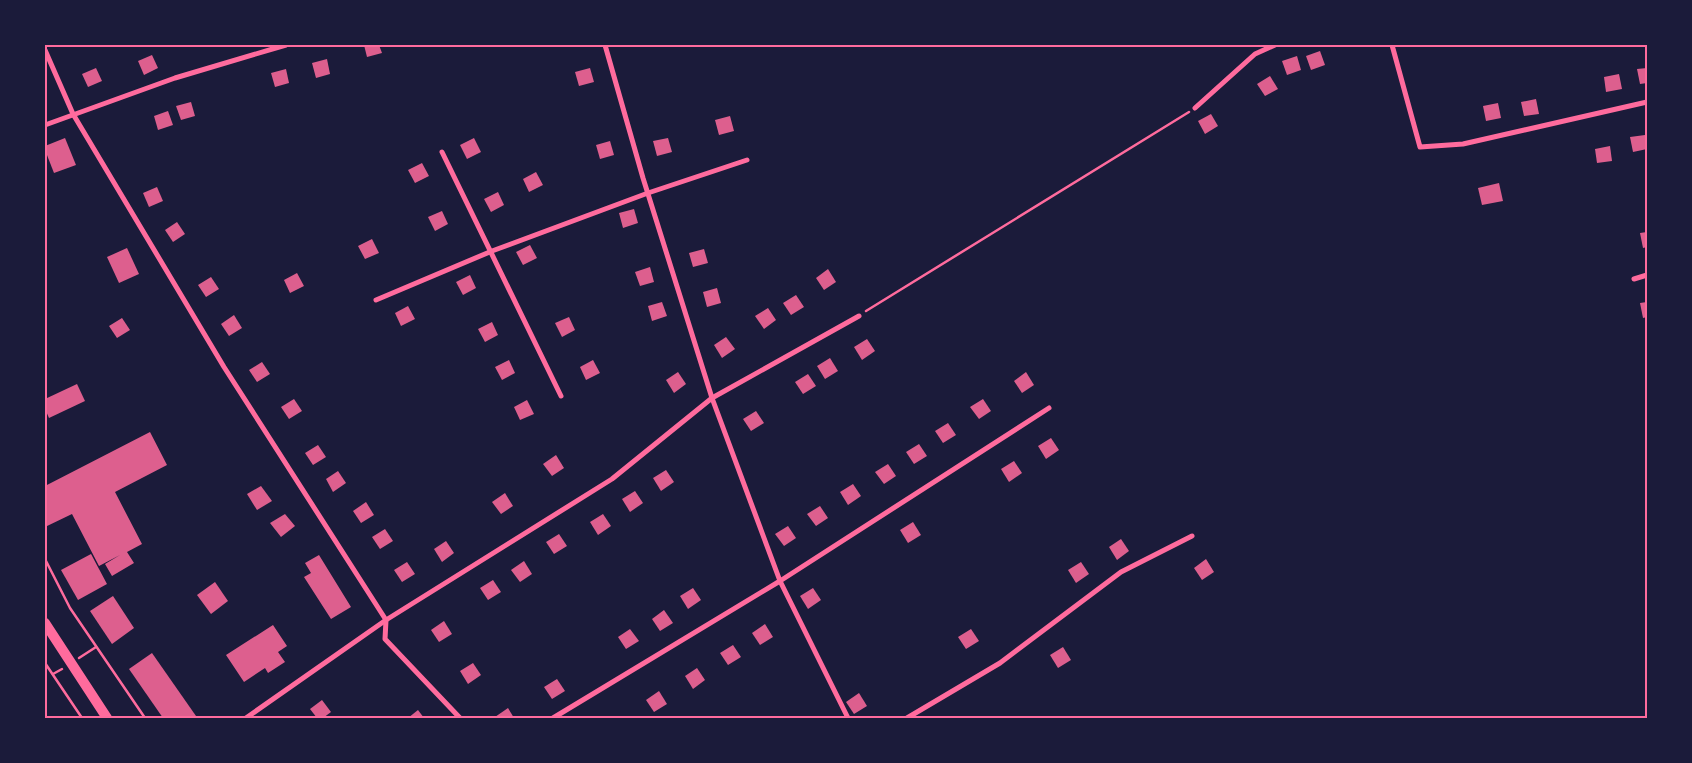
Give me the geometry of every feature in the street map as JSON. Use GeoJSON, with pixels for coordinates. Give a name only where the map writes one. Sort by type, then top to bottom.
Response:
{"type":"FeatureCollection","features":[{"type":"Feature","properties":{"kind":"main road"},"geometry":{"type":"LineString","coordinates":[[45,623],[107,718]]}},
{"type":"Feature","properties":{"kind":"street"},"geometry":{"type":"LineString","coordinates":[[45,125],[175,78],[286,45]]}},
{"type":"Feature","properties":{"kind":"street"},"geometry":{"type":"LineString","coordinates":[[606,45],[648,193],[712,398],[780,582],[848,718]]}},
{"type":"Feature","properties":{"kind":"street"},"geometry":{"type":"LineString","coordinates":[[1195,108],[1255,54],[1274,45]]}},
{"type":"Feature","properties":{"kind":"street"},"geometry":{"type":"LineString","coordinates":[[1392,45],[1420,147],[1463,144],[1647,102]]}},
{"type":"Feature","properties":{"kind":"street"},"geometry":{"type":"LineString","coordinates":[[45,50],[73,114],[224,367],[386,620],[385,639],[460,718]]}},
{"type":"Feature","properties":{"kind":"street"},"geometry":{"type":"LineString","coordinates":[[442,152],[492,251],[560,396]]}},
{"type":"Feature","properties":{"kind":"street"},"geometry":{"type":"LineString","coordinates":[[376,300],[492,251],[648,193],[748,160]]}},
{"type":"Feature","properties":{"kind":"street"},"geometry":{"type":"LineString","coordinates":[[1634,278],[1647,275]]}},
{"type":"Feature","properties":{"kind":"street"},"geometry":{"type":"LineString","coordinates":[[246,718],[386,620],[612,479],[712,398],[859,316]]}},
{"type":"Feature","properties":{"kind":"street"},"geometry":{"type":"LineString","coordinates":[[553,718],[780,582],[1049,408]]}},
{"type":"Feature","properties":{"kind":"street"},"geometry":{"type":"LineString","coordinates":[[907,718],[1000,663],[1121,572],[1192,536]]}},
{"type":"Feature","properties":{"kind":"path"},"geometry":{"type":"LineString","coordinates":[[859,316],[1195,108]]}},
{"type":"Feature","properties":{"kind":"path"},"geometry":{"type":"LineString","coordinates":[[45,559],[70,608],[145,718]]}},
{"type":"Feature","properties":{"kind":"path"},"geometry":{"type":"LineString","coordinates":[[78,658],[96,647]]}},
{"type":"Feature","properties":{"kind":"path"},"geometry":{"type":"LineString","coordinates":[[45,663],[82,718]]}},
{"type":"Feature","properties":{"kind":"path"},"geometry":{"type":"LineString","coordinates":[[45,674],[62,669]]}},
{"type":"Feature","properties":{"kind":"building"},"geometry":{"type":"Polygon","coordinates":[[[364,45],[379,45],[382,53],[367,57],[364,45]]]}},
{"type":"Feature","properties":{"kind":"building"},"geometry":{"type":"Polygon","coordinates":[[[1320,51],[1325,65],[1311,70],[1306,56],[1320,51]]]}},
{"type":"Feature","properties":{"kind":"building"},"geometry":{"type":"Polygon","coordinates":[[[152,55],[158,68],[144,75],[138,61],[152,55]]]}},
{"type":"Feature","properties":{"kind":"building"},"geometry":{"type":"Polygon","coordinates":[[[1297,56],[1301,70],[1287,75],[1282,61],[1297,56]]]}},
{"type":"Feature","properties":{"kind":"building"},"geometry":{"type":"Polygon","coordinates":[[[327,59],[330,74],[316,78],[312,63],[327,59]]]}},
{"type":"Feature","properties":{"kind":"building"},"geometry":{"type":"Polygon","coordinates":[[[96,68],[102,81],[88,87],[82,74],[96,68]]]}},
{"type":"Feature","properties":{"kind":"building"},"geometry":{"type":"Polygon","coordinates":[[[590,68],[594,82],[579,86],[575,72],[590,68]]]}},
{"type":"Feature","properties":{"kind":"building"},"geometry":{"type":"Polygon","coordinates":[[[1647,68],[1647,83],[1640,84],[1637,69],[1647,68]]]}},
{"type":"Feature","properties":{"kind":"building"},"geometry":{"type":"Polygon","coordinates":[[[286,69],[289,83],[275,87],[271,73],[286,69]]]}},
{"type":"Feature","properties":{"kind":"building"},"geometry":{"type":"Polygon","coordinates":[[[1619,74],[1622,89],[1606,92],[1604,77],[1619,74]]]}},
{"type":"Feature","properties":{"kind":"building"},"geometry":{"type":"Polygon","coordinates":[[[1270,76],[1278,89],[1265,96],[1257,84],[1270,76]]]}},
{"type":"Feature","properties":{"kind":"building"},"geometry":{"type":"Polygon","coordinates":[[[1536,99],[1539,114],[1524,116],[1521,102],[1536,99]]]}},
{"type":"Feature","properties":{"kind":"building"},"geometry":{"type":"Polygon","coordinates":[[[191,102],[195,116],[181,120],[176,106],[191,102]]]}},
{"type":"Feature","properties":{"kind":"building"},"geometry":{"type":"Polygon","coordinates":[[[1498,103],[1501,118],[1486,121],[1483,106],[1498,103]]]}},
{"type":"Feature","properties":{"kind":"building"},"geometry":{"type":"Polygon","coordinates":[[[168,111],[173,125],[158,130],[154,116],[168,111]]]}},
{"type":"Feature","properties":{"kind":"building"},"geometry":{"type":"Polygon","coordinates":[[[1211,114],[1218,126],[1205,134],[1198,121],[1211,114]]]}},
{"type":"Feature","properties":{"kind":"building"},"geometry":{"type":"Polygon","coordinates":[[[730,116],[734,131],[719,135],[715,120],[730,116]]]}},
{"type":"Feature","properties":{"kind":"building"},"geometry":{"type":"Polygon","coordinates":[[[1645,135],[1647,149],[1633,152],[1630,137],[1645,135]]]}},
{"type":"Feature","properties":{"kind":"building"},"geometry":{"type":"Polygon","coordinates":[[[65,138],[76,165],[54,173],[45,146],[65,138]]]}},
{"type":"Feature","properties":{"kind":"building"},"geometry":{"type":"Polygon","coordinates":[[[474,138],[481,152],[467,159],[460,145],[474,138]]]}},
{"type":"Feature","properties":{"kind":"building"},"geometry":{"type":"Polygon","coordinates":[[[668,138],[672,152],[657,156],[653,141],[668,138]]]}},
{"type":"Feature","properties":{"kind":"building"},"geometry":{"type":"Polygon","coordinates":[[[610,141],[614,155],[600,159],[596,145],[610,141]]]}},
{"type":"Feature","properties":{"kind":"building"},"geometry":{"type":"Polygon","coordinates":[[[1610,146],[1612,161],[1597,163],[1595,149],[1610,146]]]}},
{"type":"Feature","properties":{"kind":"building"},"geometry":{"type":"Polygon","coordinates":[[[422,163],[429,176],[415,183],[408,170],[422,163]]]}},
{"type":"Feature","properties":{"kind":"building"},"geometry":{"type":"Polygon","coordinates":[[[536,172],[543,185],[529,192],[523,179],[536,172]]]}},
{"type":"Feature","properties":{"kind":"building"},"geometry":{"type":"Polygon","coordinates":[[[1499,183],[1503,201],[1482,205],[1478,188],[1499,183]]]}},
{"type":"Feature","properties":{"kind":"building"},"geometry":{"type":"Polygon","coordinates":[[[157,187],[163,201],[149,207],[143,193],[157,187]]]}},
{"type":"Feature","properties":{"kind":"building"},"geometry":{"type":"Polygon","coordinates":[[[498,192],[504,205],[491,212],[484,199],[498,192]]]}},
{"type":"Feature","properties":{"kind":"building"},"geometry":{"type":"Polygon","coordinates":[[[634,209],[638,223],[623,228],[619,213],[634,209]]]}},
{"type":"Feature","properties":{"kind":"building"},"geometry":{"type":"Polygon","coordinates":[[[442,211],[448,224],[435,231],[428,217],[442,211]]]}},
{"type":"Feature","properties":{"kind":"building"},"geometry":{"type":"Polygon","coordinates":[[[177,222],[185,234],[173,242],[165,230],[177,222]]]}},
{"type":"Feature","properties":{"kind":"building"},"geometry":{"type":"Polygon","coordinates":[[[1647,232],[1647,247],[1643,248],[1640,233],[1647,232]]]}},
{"type":"Feature","properties":{"kind":"building"},"geometry":{"type":"Polygon","coordinates":[[[372,239],[379,253],[365,259],[358,246],[372,239]]]}},
{"type":"Feature","properties":{"kind":"building"},"geometry":{"type":"Polygon","coordinates":[[[530,245],[537,258],[523,265],[516,252],[530,245]]]}},
{"type":"Feature","properties":{"kind":"building"},"geometry":{"type":"Polygon","coordinates":[[[127,248],[139,274],[119,283],[107,257],[127,248]]]}},
{"type":"Feature","properties":{"kind":"building"},"geometry":{"type":"Polygon","coordinates":[[[704,249],[708,263],[693,267],[689,253],[704,249]]]}},
{"type":"Feature","properties":{"kind":"building"},"geometry":{"type":"Polygon","coordinates":[[[650,267],[654,282],[640,286],[635,272],[650,267]]]}},
{"type":"Feature","properties":{"kind":"building"},"geometry":{"type":"Polygon","coordinates":[[[828,269],[836,282],[824,290],[816,278],[828,269]]]}},
{"type":"Feature","properties":{"kind":"building"},"geometry":{"type":"Polygon","coordinates":[[[297,273],[304,286],[290,293],[284,280],[297,273]]]}},
{"type":"Feature","properties":{"kind":"building"},"geometry":{"type":"Polygon","coordinates":[[[470,275],[476,288],[463,295],[456,282],[470,275]]]}},
{"type":"Feature","properties":{"kind":"building"},"geometry":{"type":"Polygon","coordinates":[[[211,277],[219,289],[206,297],[198,285],[211,277]]]}},
{"type":"Feature","properties":{"kind":"building"},"geometry":{"type":"Polygon","coordinates":[[[717,288],[721,303],[707,307],[703,292],[717,288]]]}},
{"type":"Feature","properties":{"kind":"building"},"geometry":{"type":"Polygon","coordinates":[[[796,295],[804,307],[791,315],[783,303],[796,295]]]}},
{"type":"Feature","properties":{"kind":"building"},"geometry":{"type":"Polygon","coordinates":[[[662,302],[667,316],[652,321],[648,306],[662,302]]]}},
{"type":"Feature","properties":{"kind":"building"},"geometry":{"type":"Polygon","coordinates":[[[1647,302],[1647,317],[1643,318],[1640,303],[1647,302]]]}},
{"type":"Feature","properties":{"kind":"building"},"geometry":{"type":"Polygon","coordinates":[[[408,306],[415,319],[401,326],[395,313],[408,306]]]}},
{"type":"Feature","properties":{"kind":"building"},"geometry":{"type":"Polygon","coordinates":[[[768,308],[776,320],[764,329],[755,316],[768,308]]]}},
{"type":"Feature","properties":{"kind":"building"},"geometry":{"type":"Polygon","coordinates":[[[234,315],[242,328],[229,336],[221,324],[234,315]]]}},
{"type":"Feature","properties":{"kind":"building"},"geometry":{"type":"Polygon","coordinates":[[[569,317],[575,330],[562,337],[555,323],[569,317]]]}},
{"type":"Feature","properties":{"kind":"building"},"geometry":{"type":"Polygon","coordinates":[[[122,318],[130,330],[117,338],[109,326],[122,318]]]}},
{"type":"Feature","properties":{"kind":"building"},"geometry":{"type":"Polygon","coordinates":[[[492,322],[498,335],[485,342],[478,329],[492,322]]]}},
{"type":"Feature","properties":{"kind":"building"},"geometry":{"type":"Polygon","coordinates":[[[726,337],[735,349],[722,358],[714,345],[726,337]]]}},
{"type":"Feature","properties":{"kind":"building"},"geometry":{"type":"Polygon","coordinates":[[[867,339],[875,351],[862,360],[854,347],[867,339]]]}},
{"type":"Feature","properties":{"kind":"building"},"geometry":{"type":"Polygon","coordinates":[[[830,358],[838,371],[825,379],[817,366],[830,358]]]}},
{"type":"Feature","properties":{"kind":"building"},"geometry":{"type":"Polygon","coordinates":[[[509,360],[515,373],[502,380],[495,367],[509,360]]]}},
{"type":"Feature","properties":{"kind":"building"},"geometry":{"type":"Polygon","coordinates":[[[593,360],[600,373],[586,380],[580,367],[593,360]]]}},
{"type":"Feature","properties":{"kind":"building"},"geometry":{"type":"Polygon","coordinates":[[[262,362],[270,374],[257,382],[249,370],[262,362]]]}},
{"type":"Feature","properties":{"kind":"building"},"geometry":{"type":"Polygon","coordinates":[[[678,372],[686,384],[674,393],[666,380],[678,372]]]}},
{"type":"Feature","properties":{"kind":"building"},"geometry":{"type":"Polygon","coordinates":[[[1026,372],[1034,385],[1022,393],[1014,381],[1026,372]]]}},
{"type":"Feature","properties":{"kind":"building"},"geometry":{"type":"Polygon","coordinates":[[[808,374],[816,386],[803,394],[795,382],[808,374]]]}},
{"type":"Feature","properties":{"kind":"building"},"geometry":{"type":"Polygon","coordinates":[[[77,384],[85,401],[49,418],[45,409],[45,399],[77,384]]]}},
{"type":"Feature","properties":{"kind":"building"},"geometry":{"type":"Polygon","coordinates":[[[294,399],[302,411],[289,419],[281,407],[294,399]]]}},
{"type":"Feature","properties":{"kind":"building"},"geometry":{"type":"Polygon","coordinates":[[[983,399],[991,411],[979,419],[970,407],[983,399]]]}},
{"type":"Feature","properties":{"kind":"building"},"geometry":{"type":"Polygon","coordinates":[[[527,400],[534,414],[520,420],[514,407],[527,400]]]}},
{"type":"Feature","properties":{"kind":"building"},"geometry":{"type":"Polygon","coordinates":[[[756,411],[764,423],[751,431],[743,419],[756,411]]]}},
{"type":"Feature","properties":{"kind":"building"},"geometry":{"type":"Polygon","coordinates":[[[948,423],[956,435],[943,443],[935,431],[948,423]]]}},
{"type":"Feature","properties":{"kind":"building"},"geometry":{"type":"Polygon","coordinates":[[[150,432],[167,465],[115,492],[142,544],[127,552],[134,563],[112,576],[105,564],[120,555],[99,566],[72,514],[45,527],[45,486],[150,432]]]}},
{"type":"Feature","properties":{"kind":"building"},"geometry":{"type":"Polygon","coordinates":[[[1051,438],[1059,450],[1046,459],[1038,446],[1051,438]]]}},
{"type":"Feature","properties":{"kind":"building"},"geometry":{"type":"Polygon","coordinates":[[[919,444],[927,456],[914,464],[906,452],[919,444]]]}},
{"type":"Feature","properties":{"kind":"building"},"geometry":{"type":"Polygon","coordinates":[[[318,445],[326,457],[313,465],[305,453],[318,445]]]}},
{"type":"Feature","properties":{"kind":"building"},"geometry":{"type":"Polygon","coordinates":[[[556,455],[564,468],[552,476],[543,464],[556,455]]]}},
{"type":"Feature","properties":{"kind":"building"},"geometry":{"type":"Polygon","coordinates":[[[1014,461],[1022,473],[1009,482],[1001,469],[1014,461]]]}},
{"type":"Feature","properties":{"kind":"building"},"geometry":{"type":"Polygon","coordinates":[[[888,464],[896,476],[884,484],[875,472],[888,464]]]}},
{"type":"Feature","properties":{"kind":"building"},"geometry":{"type":"Polygon","coordinates":[[[666,470],[674,482],[661,491],[653,478],[666,470]]]}},
{"type":"Feature","properties":{"kind":"building"},"geometry":{"type":"Polygon","coordinates":[[[338,471],[346,483],[333,492],[326,479],[338,471]]]}},
{"type":"Feature","properties":{"kind":"building"},"geometry":{"type":"Polygon","coordinates":[[[853,484],[861,496],[848,505],[840,492],[853,484]]]}},
{"type":"Feature","properties":{"kind":"building"},"geometry":{"type":"Polygon","coordinates":[[[261,486],[272,501],[257,510],[247,494],[261,486]]]}},
{"type":"Feature","properties":{"kind":"building"},"geometry":{"type":"Polygon","coordinates":[[[635,491],[643,503],[630,512],[622,499],[635,491]]]}},
{"type":"Feature","properties":{"kind":"building"},"geometry":{"type":"Polygon","coordinates":[[[505,493],[513,506],[501,514],[492,502],[505,493]]]}},
{"type":"Feature","properties":{"kind":"building"},"geometry":{"type":"Polygon","coordinates":[[[366,502],[374,515],[361,523],[353,511],[366,502]]]}},
{"type":"Feature","properties":{"kind":"building"},"geometry":{"type":"Polygon","coordinates":[[[820,506],[828,518],[816,526],[807,514],[820,506]]]}},
{"type":"Feature","properties":{"kind":"building"},"geometry":{"type":"Polygon","coordinates":[[[285,514],[295,526],[281,537],[270,523],[285,514]]]}},
{"type":"Feature","properties":{"kind":"building"},"geometry":{"type":"Polygon","coordinates":[[[603,514],[611,526],[598,535],[590,522],[603,514]]]}},
{"type":"Feature","properties":{"kind":"building"},"geometry":{"type":"Polygon","coordinates":[[[913,522],[921,535],[908,543],[900,530],[913,522]]]}},
{"type":"Feature","properties":{"kind":"building"},"geometry":{"type":"Polygon","coordinates":[[[788,526],[796,538],[784,546],[775,534],[788,526]]]}},
{"type":"Feature","properties":{"kind":"building"},"geometry":{"type":"Polygon","coordinates":[[[385,529],[393,541],[380,549],[372,537],[385,529]]]}},
{"type":"Feature","properties":{"kind":"building"},"geometry":{"type":"Polygon","coordinates":[[[559,534],[567,546],[554,554],[546,542],[559,534]]]}},
{"type":"Feature","properties":{"kind":"building"},"geometry":{"type":"Polygon","coordinates":[[[1121,539],[1129,551],[1117,560],[1109,547],[1121,539]]]}},
{"type":"Feature","properties":{"kind":"building"},"geometry":{"type":"Polygon","coordinates":[[[446,541],[454,553],[442,562],[434,549],[446,541]]]}},
{"type":"Feature","properties":{"kind":"building"},"geometry":{"type":"Polygon","coordinates":[[[91,554],[107,584],[78,600],[61,570],[91,554]]]}},
{"type":"Feature","properties":{"kind":"building"},"geometry":{"type":"Polygon","coordinates":[[[319,555],[351,607],[331,619],[304,577],[311,573],[305,563],[319,555]]]}},
{"type":"Feature","properties":{"kind":"building"},"geometry":{"type":"Polygon","coordinates":[[[1206,559],[1214,572],[1202,580],[1194,568],[1206,559]]]}},
{"type":"Feature","properties":{"kind":"building"},"geometry":{"type":"Polygon","coordinates":[[[524,561],[532,574],[520,582],[511,570],[524,561]]]}},
{"type":"Feature","properties":{"kind":"building"},"geometry":{"type":"Polygon","coordinates":[[[407,562],[415,574],[402,582],[394,570],[407,562]]]}},
{"type":"Feature","properties":{"kind":"building"},"geometry":{"type":"Polygon","coordinates":[[[1081,562],[1089,574],[1076,583],[1068,570],[1081,562]]]}},
{"type":"Feature","properties":{"kind":"building"},"geometry":{"type":"Polygon","coordinates":[[[493,580],[501,592],[488,600],[480,588],[493,580]]]}},
{"type":"Feature","properties":{"kind":"building"},"geometry":{"type":"Polygon","coordinates":[[[215,582],[228,601],[211,614],[197,595],[215,582]]]}},
{"type":"Feature","properties":{"kind":"building"},"geometry":{"type":"Polygon","coordinates":[[[693,588],[701,600],[688,609],[680,596],[693,588]]]}},
{"type":"Feature","properties":{"kind":"building"},"geometry":{"type":"Polygon","coordinates":[[[813,588],[821,600],[808,609],[800,596],[813,588]]]}},
{"type":"Feature","properties":{"kind":"building"},"geometry":{"type":"Polygon","coordinates":[[[113,596],[134,628],[112,644],[90,611],[113,596]]]}},
{"type":"Feature","properties":{"kind":"building"},"geometry":{"type":"Polygon","coordinates":[[[664,610],[673,623],[660,631],[652,619],[664,610]]]}},
{"type":"Feature","properties":{"kind":"building"},"geometry":{"type":"Polygon","coordinates":[[[444,621],[452,634],[439,642],[431,630],[444,621]]]}},
{"type":"Feature","properties":{"kind":"building"},"geometry":{"type":"Polygon","coordinates":[[[765,624],[773,637],[760,645],[752,633],[765,624]]]}},
{"type":"Feature","properties":{"kind":"building"},"geometry":{"type":"Polygon","coordinates":[[[273,625],[287,646],[278,652],[285,662],[268,673],[265,668],[244,682],[226,655],[273,625]]]}},
{"type":"Feature","properties":{"kind":"building"},"geometry":{"type":"Polygon","coordinates":[[[630,629],[639,641],[626,649],[618,637],[630,629]]]}},
{"type":"Feature","properties":{"kind":"building"},"geometry":{"type":"Polygon","coordinates":[[[971,629],[979,641],[966,649],[958,637],[971,629]]]}},
{"type":"Feature","properties":{"kind":"building"},"geometry":{"type":"Polygon","coordinates":[[[733,645],[741,657],[728,665],[720,653],[733,645]]]}},
{"type":"Feature","properties":{"kind":"building"},"geometry":{"type":"Polygon","coordinates":[[[1063,647],[1071,660],[1058,668],[1050,655],[1063,647]]]}},
{"type":"Feature","properties":{"kind":"building"},"geometry":{"type":"Polygon","coordinates":[[[152,653],[196,716],[193,718],[163,718],[129,669],[152,653]]]}},
{"type":"Feature","properties":{"kind":"building"},"geometry":{"type":"Polygon","coordinates":[[[473,663],[481,675],[468,684],[460,671],[473,663]]]}},
{"type":"Feature","properties":{"kind":"building"},"geometry":{"type":"Polygon","coordinates":[[[697,668],[705,680],[693,689],[685,676],[697,668]]]}},
{"type":"Feature","properties":{"kind":"building"},"geometry":{"type":"Polygon","coordinates":[[[557,679],[565,691],[552,699],[544,687],[557,679]]]}},
{"type":"Feature","properties":{"kind":"building"},"geometry":{"type":"Polygon","coordinates":[[[659,691],[667,704],[654,712],[646,700],[659,691]]]}},
{"type":"Feature","properties":{"kind":"building"},"geometry":{"type":"Polygon","coordinates":[[[859,693],[867,706],[854,714],[846,702],[859,693]]]}},
{"type":"Feature","properties":{"kind":"building"},"geometry":{"type":"Polygon","coordinates":[[[322,700],[331,712],[323,718],[317,718],[310,709],[322,700]]]}},
{"type":"Feature","properties":{"kind":"building"},"geometry":{"type":"Polygon","coordinates":[[[508,708],[514,718],[495,717],[508,708]]]}},
{"type":"Feature","properties":{"kind":"building"},"geometry":{"type":"Polygon","coordinates":[[[418,710],[424,718],[408,718],[418,710]]]}}]}
